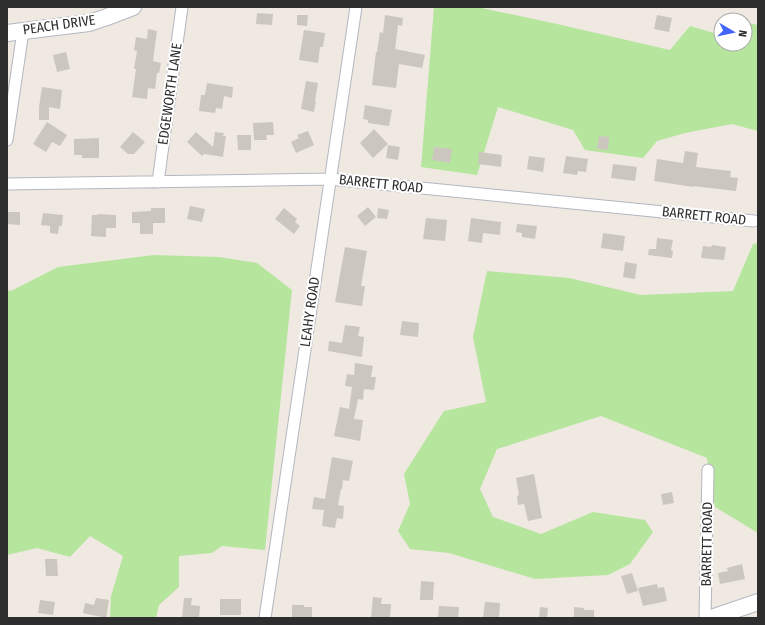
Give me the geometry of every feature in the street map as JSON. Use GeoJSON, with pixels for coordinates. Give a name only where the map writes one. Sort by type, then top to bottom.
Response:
{"type":"FeatureCollection","features":[{"type":"Feature","properties":{"kind":"main road","name":"PEACH DRIVE"},"geometry":{"type":"LineString","coordinates":[[15,32],[89,23],[133,7]]}},
{"type":"Feature","properties":{"kind":"main road"},"geometry":{"type":"LineString","coordinates":[[711,618],[758,602]]}},
{"type":"Feature","properties":{"kind":"street","name":"EDGEWORTH LANE"},"geometry":{"type":"LineString","coordinates":[[158,182],[182,7]]}},
{"type":"Feature","properties":{"kind":"street","name":"LEAHY ROAD"},"geometry":{"type":"LineString","coordinates":[[264,618],[356,7]]}},
{"type":"Feature","properties":{"kind":"street"},"geometry":{"type":"LineString","coordinates":[[7,140],[15,32]]}},
{"type":"Feature","properties":{"kind":"street","name":"BARRETT ROAD"},"geometry":{"type":"LineString","coordinates":[[7,184],[330,179],[754,221]]}},
{"type":"Feature","properties":{"kind":"street","name":"BARRETT ROAD"},"geometry":{"type":"LineString","coordinates":[[705,618],[708,470]]}},
{"type":"Feature","properties":{"kind":"green space"},"geometry":{"type":"Polygon","coordinates":[[[434,7],[477,7],[670,50],[690,26],[713,33],[713,52],[753,52],[753,24],[758,25],[758,131],[732,124],[685,133],[657,141],[643,158],[585,150],[573,130],[498,107],[477,175],[421,167],[434,7]]]}},
{"type":"Feature","properties":{"kind":"green space"},"geometry":{"type":"Polygon","coordinates":[[[758,243],[758,533],[715,507],[707,458],[601,416],[497,449],[480,489],[493,517],[541,534],[593,512],[645,520],[653,532],[630,564],[608,575],[535,579],[449,553],[410,549],[398,531],[410,504],[404,474],[444,411],[486,402],[473,337],[487,271],[569,278],[641,295],[733,291],[753,244],[758,243]]]}},
{"type":"Feature","properties":{"kind":"green space"},"geometry":{"type":"Polygon","coordinates":[[[154,255],[219,257],[257,263],[292,290],[265,550],[222,546],[212,553],[179,556],[179,587],[159,605],[156,618],[110,618],[111,596],[123,556],[90,536],[70,557],[37,548],[7,555],[7,290],[11,291],[58,267],[154,255]]]}},
{"type":"Feature","properties":{"kind":"building"},"geometry":{"type":"Polygon","coordinates":[[[257,13],[273,14],[272,25],[256,24],[257,13]]]}},
{"type":"Feature","properties":{"kind":"building"},"geometry":{"type":"Polygon","coordinates":[[[297,15],[308,15],[307,26],[297,25],[297,15]]]}},
{"type":"Feature","properties":{"kind":"building"},"geometry":{"type":"Polygon","coordinates":[[[385,15],[403,18],[402,26],[398,25],[395,49],[425,55],[422,68],[399,64],[396,88],[372,85],[376,52],[380,32],[383,33],[385,15]]]}},
{"type":"Feature","properties":{"kind":"building"},"geometry":{"type":"Polygon","coordinates":[[[657,15],[672,18],[669,32],[654,29],[657,15]]]}},
{"type":"Feature","properties":{"kind":"building"},"geometry":{"type":"Polygon","coordinates":[[[148,29],[157,31],[153,61],[161,63],[159,73],[157,73],[155,89],[148,88],[147,99],[132,97],[136,69],[134,69],[137,51],[134,50],[136,37],[147,39],[148,29]]]}},
{"type":"Feature","properties":{"kind":"building"},"geometry":{"type":"Polygon","coordinates":[[[304,30],[325,33],[323,47],[320,47],[318,63],[299,60],[304,30]]]}},
{"type":"Feature","properties":{"kind":"building"},"geometry":{"type":"Polygon","coordinates":[[[66,52],[70,69],[57,72],[53,55],[66,52]]]}},
{"type":"Feature","properties":{"kind":"building"},"geometry":{"type":"Polygon","coordinates":[[[306,81],[318,83],[314,112],[301,109],[306,81]]]}},
{"type":"Feature","properties":{"kind":"building"},"geometry":{"type":"Polygon","coordinates":[[[207,83],[233,87],[232,98],[224,96],[222,109],[216,108],[215,113],[199,111],[201,95],[205,95],[207,83]]]}},
{"type":"Feature","properties":{"kind":"building"},"geometry":{"type":"Polygon","coordinates":[[[42,87],[62,90],[60,109],[49,107],[49,120],[39,120],[42,87]]]}},
{"type":"Feature","properties":{"kind":"building"},"geometry":{"type":"Polygon","coordinates":[[[365,105],[392,110],[389,126],[368,123],[368,120],[363,119],[365,105]]]}},
{"type":"Feature","properties":{"kind":"building"},"geometry":{"type":"Polygon","coordinates":[[[47,122],[67,135],[60,146],[52,142],[46,152],[33,144],[47,122]]]}},
{"type":"Feature","properties":{"kind":"building"},"geometry":{"type":"Polygon","coordinates":[[[273,122],[274,135],[266,135],[267,140],[254,140],[253,123],[273,122]]]}},
{"type":"Feature","properties":{"kind":"building"},"geometry":{"type":"Polygon","coordinates":[[[374,129],[388,144],[373,158],[360,143],[374,129]]]}},
{"type":"Feature","properties":{"kind":"building"},"geometry":{"type":"Polygon","coordinates":[[[308,131],[314,145],[296,153],[291,142],[299,138],[297,135],[308,131]]]}},
{"type":"Feature","properties":{"kind":"building"},"geometry":{"type":"Polygon","coordinates":[[[133,132],[145,142],[134,154],[128,154],[120,147],[133,132]]]}},
{"type":"Feature","properties":{"kind":"building"},"geometry":{"type":"Polygon","coordinates":[[[196,132],[213,147],[215,132],[224,133],[223,136],[226,136],[224,157],[204,154],[202,156],[187,142],[196,132]]]}},
{"type":"Feature","properties":{"kind":"building"},"geometry":{"type":"Polygon","coordinates":[[[237,135],[251,135],[251,150],[238,150],[237,135]]]}},
{"type":"Feature","properties":{"kind":"building"},"geometry":{"type":"Polygon","coordinates":[[[599,136],[609,137],[608,150],[597,149],[599,136]]]}},
{"type":"Feature","properties":{"kind":"building"},"geometry":{"type":"Polygon","coordinates":[[[99,138],[99,158],[82,158],[82,155],[74,155],[74,139],[99,138]]]}},
{"type":"Feature","properties":{"kind":"building"},"geometry":{"type":"Polygon","coordinates":[[[388,145],[400,147],[398,160],[386,158],[388,145]]]}},
{"type":"Feature","properties":{"kind":"building"},"geometry":{"type":"Polygon","coordinates":[[[434,147],[452,149],[450,163],[432,160],[434,147]]]}},
{"type":"Feature","properties":{"kind":"building"},"geometry":{"type":"Polygon","coordinates":[[[685,151],[698,153],[696,167],[731,171],[730,177],[738,178],[736,191],[693,187],[654,181],[657,159],[683,163],[685,151]]]}},
{"type":"Feature","properties":{"kind":"building"},"geometry":{"type":"Polygon","coordinates":[[[479,152],[502,155],[501,167],[478,164],[479,152]]]}},
{"type":"Feature","properties":{"kind":"building"},"geometry":{"type":"Polygon","coordinates":[[[529,156],[545,158],[543,172],[527,169],[529,156]]]}},
{"type":"Feature","properties":{"kind":"building"},"geometry":{"type":"Polygon","coordinates":[[[566,156],[588,159],[586,172],[578,171],[577,175],[563,173],[566,156]]]}},
{"type":"Feature","properties":{"kind":"building"},"geometry":{"type":"Polygon","coordinates":[[[613,164],[637,167],[635,181],[611,178],[613,164]]]}},
{"type":"Feature","properties":{"kind":"building"},"geometry":{"type":"Polygon","coordinates":[[[190,206],[205,209],[202,222],[187,219],[190,206]]]}},
{"type":"Feature","properties":{"kind":"building"},"geometry":{"type":"Polygon","coordinates":[[[368,207],[376,217],[365,226],[357,216],[368,207]]]}},
{"type":"Feature","properties":{"kind":"building"},"geometry":{"type":"Polygon","coordinates":[[[151,208],[165,208],[165,223],[153,223],[153,234],[140,234],[140,223],[132,223],[132,212],[151,211],[151,208]]]}},
{"type":"Feature","properties":{"kind":"building"},"geometry":{"type":"Polygon","coordinates":[[[284,208],[297,219],[295,222],[300,226],[294,234],[275,219],[284,208]]]}},
{"type":"Feature","properties":{"kind":"building"},"geometry":{"type":"Polygon","coordinates":[[[378,208],[389,210],[387,219],[377,218],[378,208]]]}},
{"type":"Feature","properties":{"kind":"building"},"geometry":{"type":"Polygon","coordinates":[[[7,212],[20,212],[20,225],[7,224],[7,212]]]}},
{"type":"Feature","properties":{"kind":"building"},"geometry":{"type":"Polygon","coordinates":[[[43,213],[63,215],[62,226],[59,226],[58,234],[50,233],[50,226],[41,225],[43,213]]]}},
{"type":"Feature","properties":{"kind":"building"},"geometry":{"type":"Polygon","coordinates":[[[92,215],[116,215],[116,228],[106,228],[106,237],[91,236],[92,215]]]}},
{"type":"Feature","properties":{"kind":"building"},"geometry":{"type":"Polygon","coordinates":[[[426,218],[447,220],[445,241],[423,239],[426,218]]]}},
{"type":"Feature","properties":{"kind":"building"},"geometry":{"type":"Polygon","coordinates":[[[471,218],[501,222],[500,235],[483,233],[482,243],[468,241],[471,218]]]}},
{"type":"Feature","properties":{"kind":"building"},"geometry":{"type":"Polygon","coordinates":[[[517,224],[537,226],[535,239],[522,237],[522,233],[516,232],[517,224]]]}},
{"type":"Feature","properties":{"kind":"building"},"geometry":{"type":"Polygon","coordinates":[[[603,233],[625,236],[623,251],[601,248],[603,233]]]}},
{"type":"Feature","properties":{"kind":"building"},"geometry":{"type":"Polygon","coordinates":[[[657,238],[673,240],[671,250],[673,251],[672,258],[648,255],[649,249],[656,249],[657,238]]]}},
{"type":"Feature","properties":{"kind":"building"},"geometry":{"type":"Polygon","coordinates":[[[712,245],[726,247],[724,260],[701,258],[703,246],[711,247],[712,245]]]}},
{"type":"Feature","properties":{"kind":"building"},"geometry":{"type":"Polygon","coordinates":[[[345,247],[367,251],[361,286],[365,286],[362,306],[335,302],[345,247]]]}},
{"type":"Feature","properties":{"kind":"building"},"geometry":{"type":"Polygon","coordinates":[[[625,262],[637,264],[635,279],[623,277],[625,262]]]}},
{"type":"Feature","properties":{"kind":"building"},"geometry":{"type":"Polygon","coordinates":[[[402,321],[419,323],[418,337],[400,335],[402,321]]]}},
{"type":"Feature","properties":{"kind":"building"},"geometry":{"type":"Polygon","coordinates":[[[345,325],[360,327],[358,336],[364,337],[362,357],[328,351],[329,341],[342,343],[345,325]]]}},
{"type":"Feature","properties":{"kind":"building"},"geometry":{"type":"Polygon","coordinates":[[[355,363],[373,366],[371,377],[376,377],[374,390],[364,389],[363,400],[358,399],[354,419],[363,420],[360,441],[334,436],[340,407],[349,409],[352,387],[345,386],[347,374],[354,375],[355,363]]]}},
{"type":"Feature","properties":{"kind":"building"},"geometry":{"type":"Polygon","coordinates":[[[332,457],[353,461],[349,481],[343,480],[338,505],[344,506],[343,519],[337,518],[335,528],[322,526],[324,510],[312,509],[314,497],[325,499],[332,457]]]}},
{"type":"Feature","properties":{"kind":"building"},"geometry":{"type":"Polygon","coordinates":[[[534,474],[542,518],[528,521],[524,504],[518,505],[517,496],[519,495],[516,478],[534,474]]]}},
{"type":"Feature","properties":{"kind":"building"},"geometry":{"type":"Polygon","coordinates":[[[672,492],[674,503],[663,505],[661,494],[672,492]]]}},
{"type":"Feature","properties":{"kind":"building"},"geometry":{"type":"Polygon","coordinates":[[[45,559],[57,559],[58,576],[46,576],[45,559]]]}},
{"type":"Feature","properties":{"kind":"building"},"geometry":{"type":"Polygon","coordinates":[[[742,564],[745,579],[720,584],[718,573],[728,571],[727,568],[742,564]]]}},
{"type":"Feature","properties":{"kind":"building"},"geometry":{"type":"Polygon","coordinates":[[[632,573],[638,591],[627,594],[621,576],[632,573]]]}},
{"type":"Feature","properties":{"kind":"building"},"geometry":{"type":"Polygon","coordinates":[[[421,581],[434,582],[433,600],[420,600],[421,581]]]}},
{"type":"Feature","properties":{"kind":"building"},"geometry":{"type":"Polygon","coordinates":[[[657,584],[658,588],[664,587],[667,601],[643,606],[638,588],[657,584]]]}},
{"type":"Feature","properties":{"kind":"building"},"geometry":{"type":"Polygon","coordinates":[[[373,597],[382,598],[381,604],[391,604],[390,618],[371,618],[373,597]]]}},
{"type":"Feature","properties":{"kind":"building"},"geometry":{"type":"Polygon","coordinates":[[[96,598],[109,600],[106,618],[83,613],[85,603],[94,605],[96,598]]]}},
{"type":"Feature","properties":{"kind":"building"},"geometry":{"type":"Polygon","coordinates":[[[184,598],[192,598],[191,605],[200,606],[199,618],[182,618],[184,598]]]}},
{"type":"Feature","properties":{"kind":"building"},"geometry":{"type":"Polygon","coordinates":[[[220,599],[241,599],[241,615],[220,615],[220,599]]]}},
{"type":"Feature","properties":{"kind":"building"},"geometry":{"type":"Polygon","coordinates":[[[40,600],[55,602],[53,615],[38,613],[40,600]]]}},
{"type":"Feature","properties":{"kind":"building"},"geometry":{"type":"Polygon","coordinates":[[[485,602],[500,603],[499,618],[483,618],[485,602]]]}},
{"type":"Feature","properties":{"kind":"building"},"geometry":{"type":"Polygon","coordinates":[[[292,605],[312,607],[312,618],[292,618],[292,605]]]}},
{"type":"Feature","properties":{"kind":"building"},"geometry":{"type":"Polygon","coordinates":[[[439,606],[459,607],[458,618],[438,618],[439,606]]]}},
{"type":"Feature","properties":{"kind":"building"},"geometry":{"type":"Polygon","coordinates":[[[540,607],[548,608],[547,618],[539,618],[540,607]]]}},
{"type":"Feature","properties":{"kind":"building"},"geometry":{"type":"Polygon","coordinates":[[[574,607],[584,608],[584,610],[594,610],[594,618],[574,618],[574,607]]]}}]}
